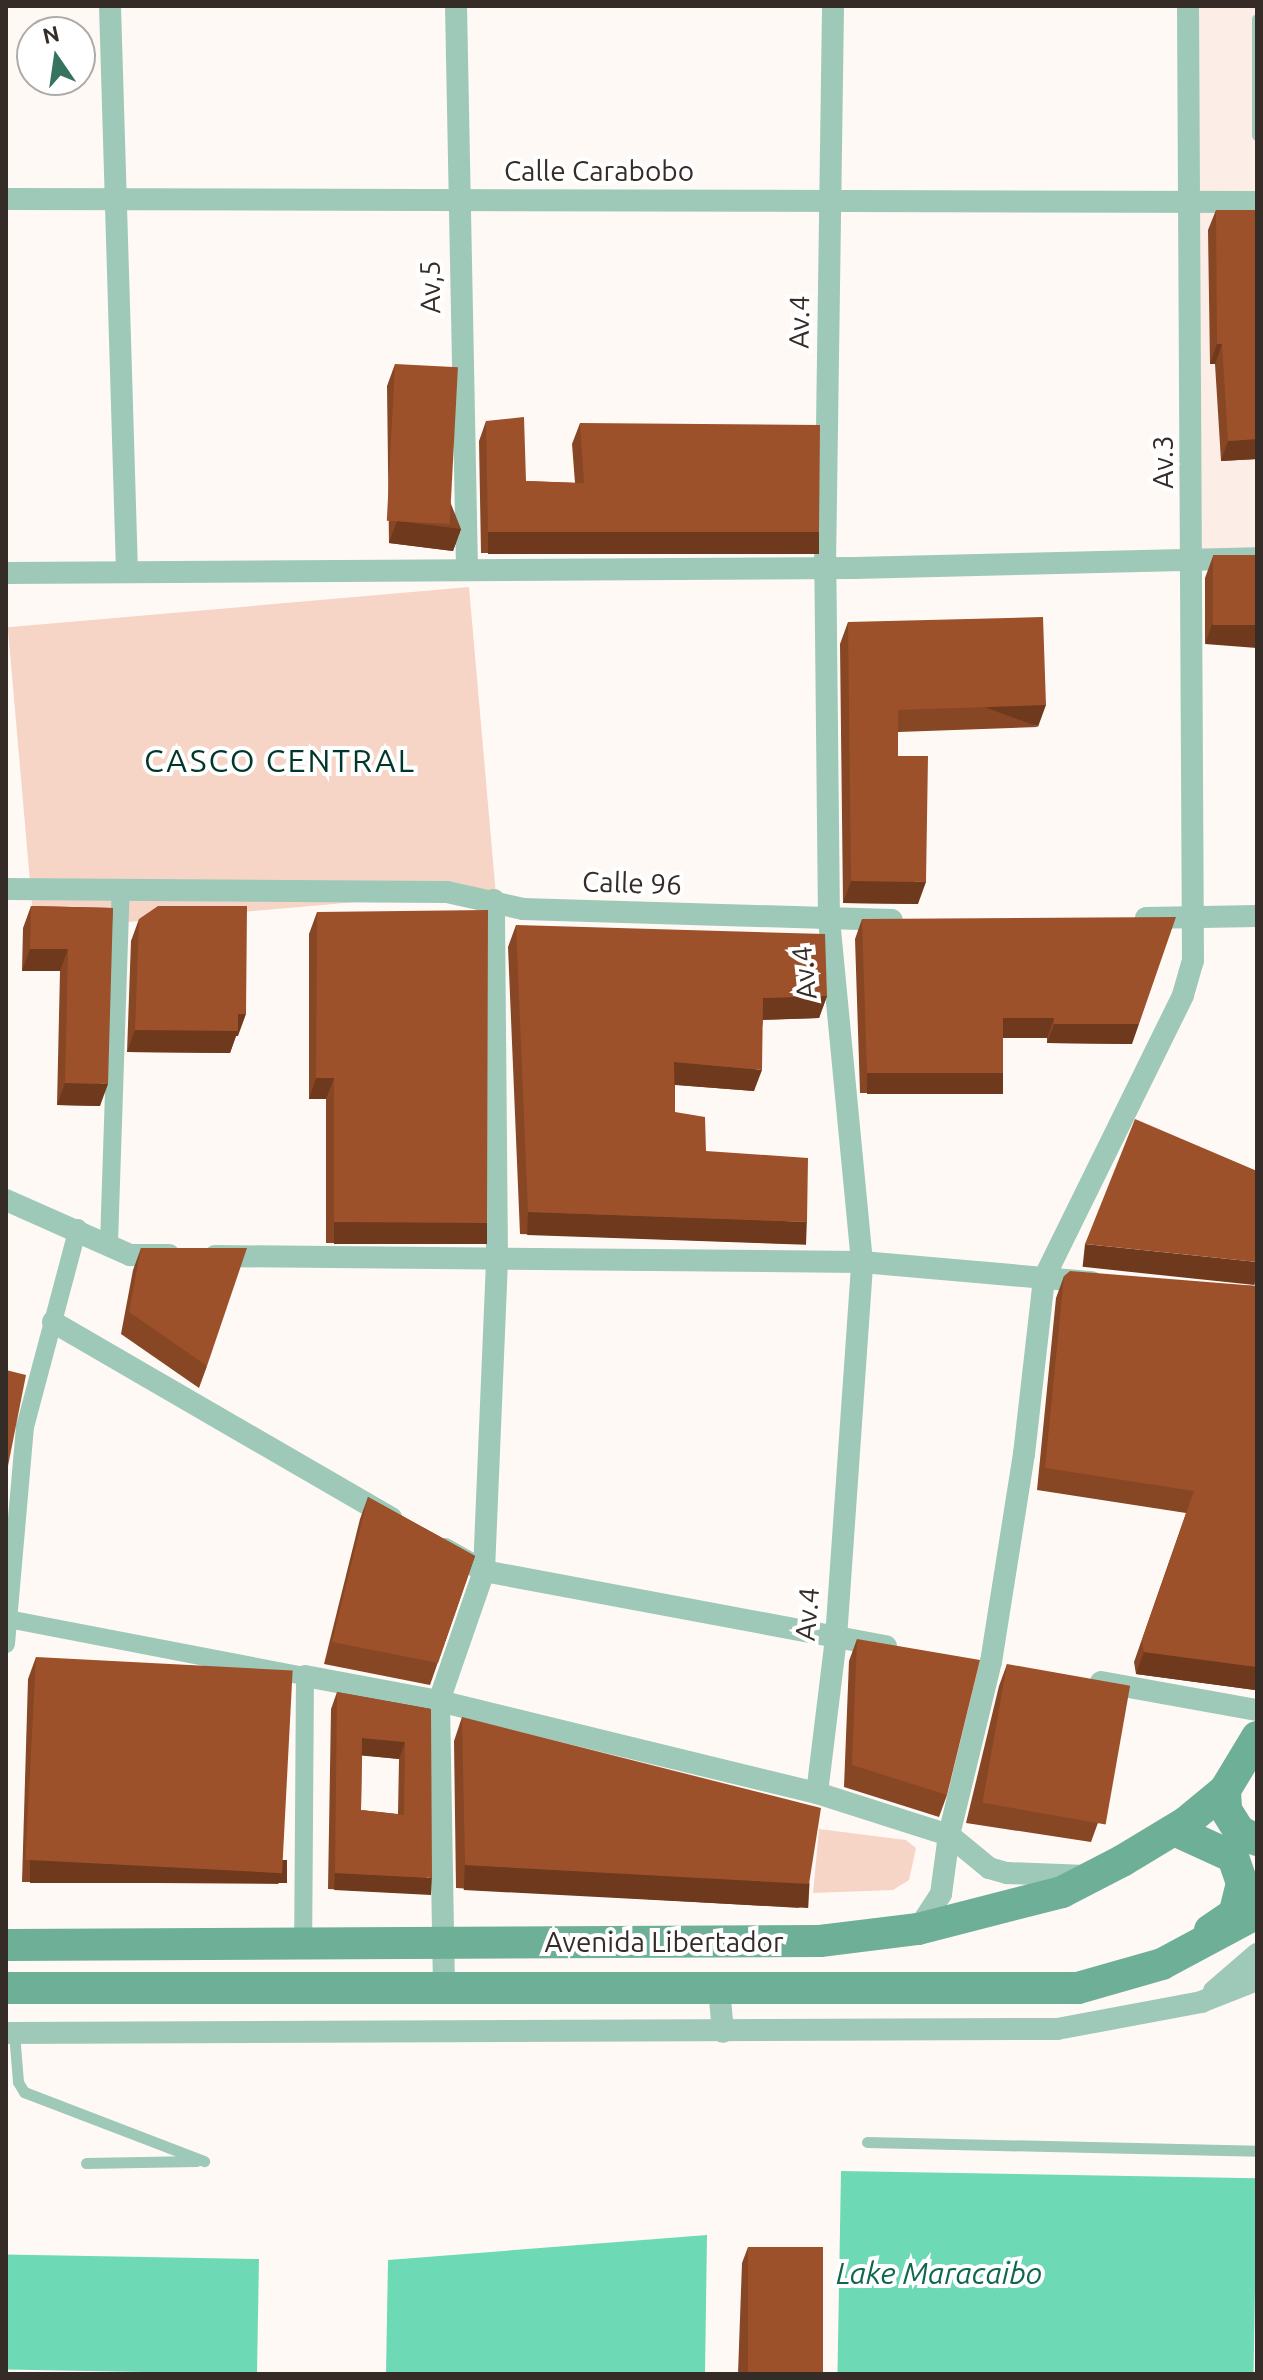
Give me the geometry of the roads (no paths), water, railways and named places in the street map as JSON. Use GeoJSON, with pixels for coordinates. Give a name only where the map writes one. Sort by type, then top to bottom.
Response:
{"type":"FeatureCollection","features":[{"type":"Feature","properties":{"kind":"main road","name":"Avenida Libertador"},"geometry":{"type":"LineString","coordinates":[[6,1945],[820,1941],[918,1929],[1062,1892],[1174,1830],[1225,1790],[1257,1737]]}},
{"type":"Feature","properties":{"kind":"main road"},"geometry":{"type":"LineString","coordinates":[[1225,1790],[1226,1810],[1239,1831],[1257,1840]]}},
{"type":"Feature","properties":{"kind":"main road"},"geometry":{"type":"LineString","coordinates":[[1162,1964],[1234,1914],[1242,1883],[1233,1857],[1174,1830]]}},
{"type":"Feature","properties":{"kind":"main road","name":"Avenida Libertador"},"geometry":{"type":"LineString","coordinates":[[6,1988],[1078,1988],[1162,1964],[1257,1913]]}},
{"type":"Feature","properties":{"kind":"street"},"geometry":{"type":"LineString","coordinates":[[110,6],[112,198],[127,572]]}},
{"type":"Feature","properties":{"kind":"street","name":"Av,5"},"geometry":{"type":"LineString","coordinates":[[456,6],[457,202],[467,567]]}},
{"type":"Feature","properties":{"kind":"street","name":"Av.4"},"geometry":{"type":"LineString","coordinates":[[817,1793],[836,1638],[862,1262],[829,920],[825,567],[833,6]]}},
{"type":"Feature","properties":{"kind":"street","name":"Av.3"},"geometry":{"type":"LineString","coordinates":[[918,1929],[941,1894],[949,1835],[1024,1454],[1044,1278],[1183,995],[1193,961],[1193,204],[1188,6]]}},
{"type":"Feature","properties":{"kind":"street","name":"Calle Carabobo"},"geometry":{"type":"LineString","coordinates":[[6,199],[1257,202]]}},
{"type":"Feature","properties":{"kind":"street"},"geometry":{"type":"LineString","coordinates":[[6,573],[467,567],[825,567],[1257,558]]}},
{"type":"Feature","properties":{"kind":"street"},"geometry":{"type":"LineString","coordinates":[[109,1243],[121,888]]}},
{"type":"Feature","properties":{"kind":"street","name":"Calle 96"},"geometry":{"type":"LineString","coordinates":[[6,889],[447,892],[494,900],[523,909],[908,920]]}},
{"type":"Feature","properties":{"kind":"street"},"geometry":{"type":"LineString","coordinates":[[444,1988],[439,1701],[484,1571],[497,1258],[494,900]]}},
{"type":"Feature","properties":{"kind":"street"},"geometry":{"type":"LineString","coordinates":[[1115,918],[1257,916]]}},
{"type":"Feature","properties":{"kind":"street"},"geometry":{"type":"LineString","coordinates":[[6,1200],[78,1228],[130,1255],[862,1262],[1120,1285]]}},
{"type":"Feature","properties":{"kind":"street"},"geometry":{"type":"LineString","coordinates":[[6,1644],[10,1549],[28,1384],[53,1322],[78,1228]]}},
{"type":"Feature","properties":{"kind":"street"},"geometry":{"type":"LineString","coordinates":[[53,1322],[484,1571],[913,1650]]}},
{"type":"Feature","properties":{"kind":"street"},"geometry":{"type":"LineString","coordinates":[[8,1619],[439,1701],[817,1793],[949,1835],[989,1868],[1007,1873],[1092,1876]]}},
{"type":"Feature","properties":{"kind":"street"},"geometry":{"type":"LineString","coordinates":[[983,1661],[1022,1668]]}},
{"type":"Feature","properties":{"kind":"street"},"geometry":{"type":"LineString","coordinates":[[303,1943],[305,1676]]}},
{"type":"Feature","properties":{"kind":"street"},"geometry":{"type":"LineString","coordinates":[[1085,1679],[1257,1710]]}},
{"type":"Feature","properties":{"kind":"street"},"geometry":{"type":"LineString","coordinates":[[1201,2002],[1257,1954]]}},
{"type":"Feature","properties":{"kind":"street"},"geometry":{"type":"LineString","coordinates":[[10,2033],[1057,2029],[1201,2002],[1257,1980]]}},
{"type":"Feature","properties":{"kind":"street"},"geometry":{"type":"LineString","coordinates":[[719,1988],[723,2032]]}},
{"type":"Feature","properties":{"kind":"lane"},"geometry":{"type":"LineString","coordinates":[[1257,19],[1257,135]]}},
{"type":"Feature","properties":{"kind":"lane"},"geometry":{"type":"LineString","coordinates":[[10,2033],[18,2082],[24,2092],[204,2161],[86,2163]]}},
{"type":"Feature","properties":{"kind":"lane"},"geometry":{"type":"LineString","coordinates":[[867,2142],[1257,2151]]}},
{"type":"Feature","properties":{"kind":"water","name":"Lake Maracaibo"},"geometry":{"type":"Polygon","coordinates":[[[841,2171],[1257,2178],[1254,2374],[837,2374],[841,2171]]]}},
{"type":"Feature","properties":{"kind":"water"},"geometry":{"type":"Polygon","coordinates":[[[707,2235],[705,2374],[386,2374],[388,2260],[707,2235]]]}},
{"type":"Feature","properties":{"kind":"water"},"geometry":{"type":"Polygon","coordinates":[[[6,2255],[259,2259],[257,2374],[6,2370],[6,2255]]]}},
{"type":"Feature","properties":{"kind":"district","name":"CASCO CENTRAL"},"geometry":{"type":"Point","coordinates":[280,760]}}]}
